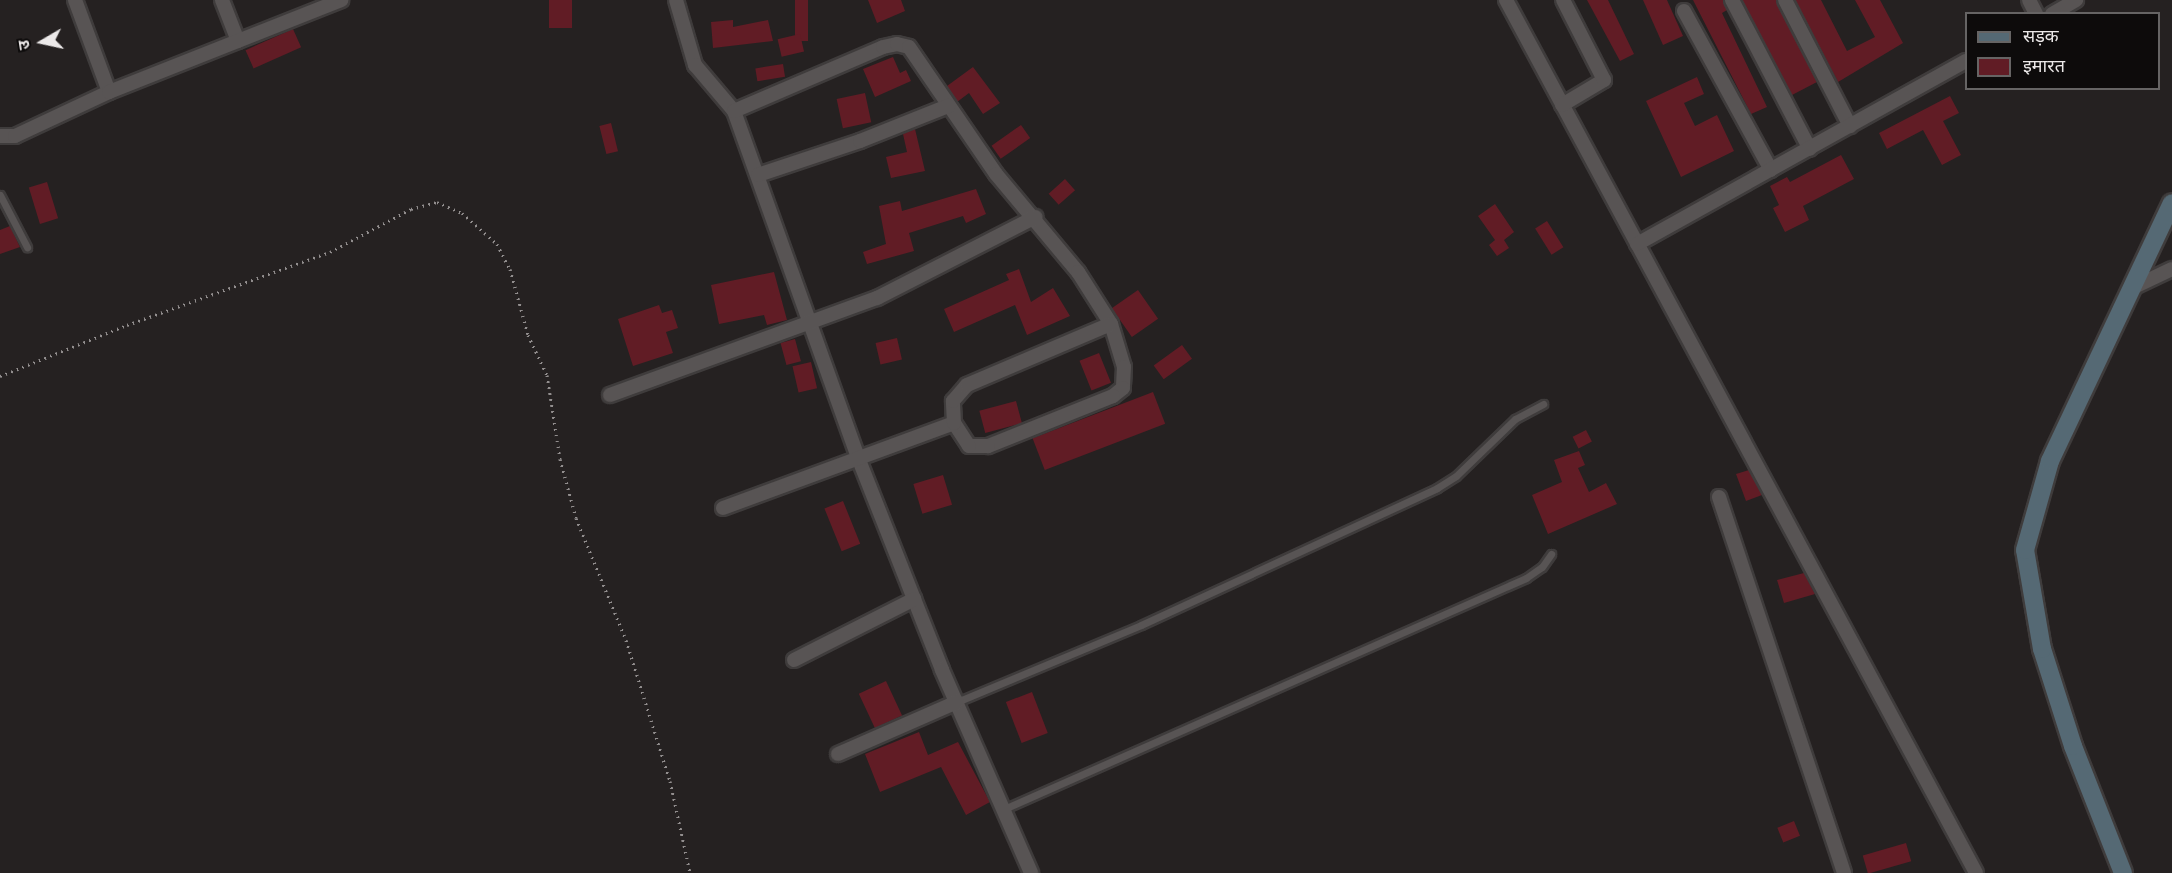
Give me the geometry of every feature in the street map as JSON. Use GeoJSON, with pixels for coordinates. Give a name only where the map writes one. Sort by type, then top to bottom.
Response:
{"type":"FeatureCollection","features":[{"type":"Feature","properties":{"kind":"main road"},"geometry":{"type":"LineString","coordinates":[[2123,873],[2073,746],[2042,649],[2025,550],[2050,461],[2172,203]]}},
{"type":"Feature","properties":{"kind":"street"},"geometry":{"type":"LineString","coordinates":[[75,0],[109,92]]}},
{"type":"Feature","properties":{"kind":"street"},"geometry":{"type":"LineString","coordinates":[[222,0],[238,41]]}},
{"type":"Feature","properties":{"kind":"street"},"geometry":{"type":"LineString","coordinates":[[0,136],[15,136],[109,92],[341,0]]}},
{"type":"Feature","properties":{"kind":"street"},"geometry":{"type":"LineString","coordinates":[[676,0],[695,65],[734,111],[860,460],[914,599],[1031,873]]}},
{"type":"Feature","properties":{"kind":"street"},"geometry":{"type":"LineString","coordinates":[[1506,0],[1976,873]]}},
{"type":"Feature","properties":{"kind":"street"},"geometry":{"type":"LineString","coordinates":[[1562,105],[1604,80],[1563,0]]}},
{"type":"Feature","properties":{"kind":"street"},"geometry":{"type":"LineString","coordinates":[[1732,0],[1809,149]]}},
{"type":"Feature","properties":{"kind":"street"},"geometry":{"type":"LineString","coordinates":[[1785,0],[1850,126]]}},
{"type":"Feature","properties":{"kind":"street"},"geometry":{"type":"LineString","coordinates":[[2055,12],[2076,0]]}},
{"type":"Feature","properties":{"kind":"street"},"geometry":{"type":"LineString","coordinates":[[1684,11],[1771,170]]}},
{"type":"Feature","properties":{"kind":"street"},"geometry":{"type":"LineString","coordinates":[[734,111],[897,44],[909,48],[920,58],[948,106],[996,174],[1035,217],[1078,272],[1111,324],[1125,379],[1123,388],[1113,396],[988,446],[969,446],[954,423],[953,401],[967,386],[1111,324]]}},
{"type":"Feature","properties":{"kind":"street"},"geometry":{"type":"LineString","coordinates":[[1637,244],[1965,62]]}},
{"type":"Feature","properties":{"kind":"street"},"geometry":{"type":"LineString","coordinates":[[759,175],[860,141],[948,106]]}},
{"type":"Feature","properties":{"kind":"street"},"geometry":{"type":"LineString","coordinates":[[610,395],[811,324],[917,279],[1035,217]]}},
{"type":"Feature","properties":{"kind":"street"},"geometry":{"type":"LineString","coordinates":[[2132,288],[2172,269]]}},
{"type":"Feature","properties":{"kind":"street"},"geometry":{"type":"LineString","coordinates":[[723,508],[860,460],[954,423]]}},
{"type":"Feature","properties":{"kind":"street"},"geometry":{"type":"LineString","coordinates":[[1719,498],[1844,873]]}},
{"type":"Feature","properties":{"kind":"street"},"geometry":{"type":"LineString","coordinates":[[794,660],[914,599]]}},
{"type":"Feature","properties":{"kind":"street"},"geometry":{"type":"LineString","coordinates":[[838,754],[957,702]]}},
{"type":"Feature","properties":{"kind":"lane"},"geometry":{"type":"LineString","coordinates":[[0,195],[27,247]]}},
{"type":"Feature","properties":{"kind":"lane"},"geometry":{"type":"LineString","coordinates":[[957,702],[1141,625],[1437,488],[1456,476],[1515,419],[1543,404]]}},
{"type":"Feature","properties":{"kind":"lane"},"geometry":{"type":"LineString","coordinates":[[1004,809],[1526,578],[1542,567],[1551,554]]}},
{"type":"Feature","properties":{"kind":"path"},"geometry":{"type":"LineString","coordinates":[[0,376],[127,325],[330,252],[411,209],[437,202],[462,213],[497,244],[510,269],[526,328],[547,375],[560,459],[576,518],[626,640],[670,781],[690,873]]}},
{"type":"Feature","properties":{"kind":"building"},"geometry":{"type":"Polygon","coordinates":[[[549,0],[572,0],[572,28],[549,28],[549,0]]]}},
{"type":"Feature","properties":{"kind":"building"},"geometry":{"type":"Polygon","coordinates":[[[795,0],[808,0],[808,41],[795,41],[795,0]]]}},
{"type":"Feature","properties":{"kind":"building"},"geometry":{"type":"Polygon","coordinates":[[[868,0],[901,0],[905,11],[877,23],[868,0]]]}},
{"type":"Feature","properties":{"kind":"building"},"geometry":{"type":"Polygon","coordinates":[[[1587,0],[1608,0],[1634,54],[1620,61],[1587,0]]]}},
{"type":"Feature","properties":{"kind":"building"},"geometry":{"type":"Polygon","coordinates":[[[1643,0],[1667,0],[1683,36],[1663,45],[1643,0]]]}},
{"type":"Feature","properties":{"kind":"building"},"geometry":{"type":"Polygon","coordinates":[[[1693,0],[1723,0],[1727,10],[1722,13],[1767,107],[1751,114],[1693,0]]]}},
{"type":"Feature","properties":{"kind":"building"},"geometry":{"type":"Polygon","coordinates":[[[1742,0],[1776,0],[1817,82],[1792,95],[1742,0]]]}},
{"type":"Feature","properties":{"kind":"building"},"geometry":{"type":"Polygon","coordinates":[[[1795,0],[1821,0],[1847,51],[1875,37],[1855,0],[1880,0],[1903,43],[1838,82],[1795,0]]]}},
{"type":"Feature","properties":{"kind":"building"},"geometry":{"type":"Polygon","coordinates":[[[733,20],[733,27],[768,20],[773,41],[713,48],[711,22],[733,20]]]}},
{"type":"Feature","properties":{"kind":"building"},"geometry":{"type":"Polygon","coordinates":[[[293,29],[301,47],[254,68],[245,50],[293,29]]]}},
{"type":"Feature","properties":{"kind":"building"},"geometry":{"type":"Polygon","coordinates":[[[800,34],[804,52],[782,57],[778,39],[800,34]]]}},
{"type":"Feature","properties":{"kind":"building"},"geometry":{"type":"Polygon","coordinates":[[[893,57],[900,73],[906,70],[911,81],[875,97],[863,69],[893,57]]]}},
{"type":"Feature","properties":{"kind":"building"},"geometry":{"type":"Polygon","coordinates":[[[783,64],[785,77],[757,81],[755,68],[783,64]]]}},
{"type":"Feature","properties":{"kind":"building"},"geometry":{"type":"Polygon","coordinates":[[[973,67],[1000,103],[983,114],[969,93],[957,102],[947,86],[973,67]]]}},
{"type":"Feature","properties":{"kind":"building"},"geometry":{"type":"Polygon","coordinates":[[[1697,77],[1704,94],[1684,103],[1695,126],[1717,115],[1734,151],[1681,177],[1646,101],[1697,77]]]}},
{"type":"Feature","properties":{"kind":"building"},"geometry":{"type":"Polygon","coordinates":[[[865,93],[871,122],[843,128],[837,99],[865,93]]]}},
{"type":"Feature","properties":{"kind":"building"},"geometry":{"type":"Polygon","coordinates":[[[1950,96],[1959,113],[1943,121],[1961,155],[1942,165],[1923,130],[1887,149],[1879,133],[1950,96]]]}},
{"type":"Feature","properties":{"kind":"building"},"geometry":{"type":"Polygon","coordinates":[[[611,123],[618,151],[606,154],[599,126],[611,123]]]}},
{"type":"Feature","properties":{"kind":"building"},"geometry":{"type":"Polygon","coordinates":[[[1021,125],[1030,138],[1001,159],[992,146],[1021,125]]]}},
{"type":"Feature","properties":{"kind":"building"},"geometry":{"type":"Polygon","coordinates":[[[915,129],[925,171],[891,178],[886,157],[907,152],[903,134],[915,129]]]}},
{"type":"Feature","properties":{"kind":"building"},"geometry":{"type":"Polygon","coordinates":[[[1841,155],[1854,179],[1803,206],[1809,220],[1785,232],[1773,208],[1779,205],[1770,186],[1787,177],[1790,182],[1841,155]]]}},
{"type":"Feature","properties":{"kind":"building"},"geometry":{"type":"Polygon","coordinates":[[[1065,179],[1075,190],[1059,205],[1049,194],[1065,179]]]}},
{"type":"Feature","properties":{"kind":"building"},"geometry":{"type":"Polygon","coordinates":[[[47,182],[58,218],[40,224],[29,188],[47,182]]]}},
{"type":"Feature","properties":{"kind":"building"},"geometry":{"type":"Polygon","coordinates":[[[976,189],[986,214],[966,223],[963,216],[909,233],[914,251],[867,264],[863,252],[886,244],[879,206],[900,201],[902,211],[976,189]]]}},
{"type":"Feature","properties":{"kind":"building"},"geometry":{"type":"Polygon","coordinates":[[[1495,204],[1514,232],[1504,240],[1509,248],[1497,256],[1489,245],[1495,240],[1478,216],[1495,204]]]}},
{"type":"Feature","properties":{"kind":"building"},"geometry":{"type":"Polygon","coordinates":[[[1547,221],[1563,247],[1552,255],[1535,228],[1547,221]]]}},
{"type":"Feature","properties":{"kind":"building"},"geometry":{"type":"Polygon","coordinates":[[[10,226],[20,247],[0,254],[0,230],[10,226]]]}},
{"type":"Feature","properties":{"kind":"building"},"geometry":{"type":"Polygon","coordinates":[[[1019,269],[1031,302],[1053,288],[1070,316],[1027,335],[1015,305],[954,332],[944,309],[1009,280],[1006,274],[1019,269]]]}},
{"type":"Feature","properties":{"kind":"building"},"geometry":{"type":"Polygon","coordinates":[[[774,272],[787,320],[767,325],[764,315],[719,324],[711,285],[774,272]]]}},
{"type":"Feature","properties":{"kind":"building"},"geometry":{"type":"Polygon","coordinates":[[[1138,290],[1158,319],[1132,337],[1112,308],[1138,290]]]}},
{"type":"Feature","properties":{"kind":"building"},"geometry":{"type":"Polygon","coordinates":[[[659,305],[662,313],[672,310],[678,328],[666,332],[673,353],[633,366],[618,319],[659,305]]]}},
{"type":"Feature","properties":{"kind":"building"},"geometry":{"type":"Polygon","coordinates":[[[897,338],[902,359],[881,364],[876,343],[897,338]]]}},
{"type":"Feature","properties":{"kind":"building"},"geometry":{"type":"Polygon","coordinates":[[[795,339],[801,361],[786,365],[781,343],[795,339]]]}},
{"type":"Feature","properties":{"kind":"building"},"geometry":{"type":"Polygon","coordinates":[[[1182,345],[1192,359],[1164,379],[1154,366],[1182,345]]]}},
{"type":"Feature","properties":{"kind":"building"},"geometry":{"type":"Polygon","coordinates":[[[1099,353],[1111,383],[1092,391],[1080,361],[1099,353]]]}},
{"type":"Feature","properties":{"kind":"building"},"geometry":{"type":"Polygon","coordinates":[[[811,362],[817,388],[799,393],[792,366],[811,362]]]}},
{"type":"Feature","properties":{"kind":"building"},"geometry":{"type":"Polygon","coordinates":[[[1153,392],[1165,424],[1045,470],[1033,438],[1153,392]]]}},
{"type":"Feature","properties":{"kind":"building"},"geometry":{"type":"Polygon","coordinates":[[[1016,401],[1022,423],[985,433],[979,411],[1016,401]]]}},
{"type":"Feature","properties":{"kind":"building"},"geometry":{"type":"Polygon","coordinates":[[[1586,430],[1592,442],[1579,448],[1573,437],[1586,430]]]}},
{"type":"Feature","properties":{"kind":"building"},"geometry":{"type":"Polygon","coordinates":[[[1579,451],[1585,465],[1578,468],[1589,492],[1606,483],[1617,504],[1548,534],[1532,495],[1562,482],[1554,460],[1579,451]]]}},
{"type":"Feature","properties":{"kind":"building"},"geometry":{"type":"Polygon","coordinates":[[[1749,470],[1762,495],[1746,501],[1736,474],[1749,470]]]}},
{"type":"Feature","properties":{"kind":"building"},"geometry":{"type":"Polygon","coordinates":[[[943,475],[952,505],[922,514],[913,484],[943,475]]]}},
{"type":"Feature","properties":{"kind":"building"},"geometry":{"type":"Polygon","coordinates":[[[843,501],[860,544],[842,551],[824,508],[843,501]]]}},
{"type":"Feature","properties":{"kind":"building"},"geometry":{"type":"Polygon","coordinates":[[[1804,573],[1815,594],[1784,603],[1777,580],[1804,573]]]}},
{"type":"Feature","properties":{"kind":"building"},"geometry":{"type":"Polygon","coordinates":[[[886,681],[902,715],[875,728],[859,694],[886,681]]]}},
{"type":"Feature","properties":{"kind":"building"},"geometry":{"type":"Polygon","coordinates":[[[1032,692],[1048,733],[1022,743],[1006,702],[1032,692]]]}},
{"type":"Feature","properties":{"kind":"building"},"geometry":{"type":"Polygon","coordinates":[[[919,732],[928,755],[958,742],[990,802],[966,815],[941,767],[880,792],[865,754],[919,732]]]}},
{"type":"Feature","properties":{"kind":"building"},"geometry":{"type":"Polygon","coordinates":[[[1794,821],[1800,836],[1783,843],[1777,828],[1794,821]]]}},
{"type":"Feature","properties":{"kind":"building"},"geometry":{"type":"Polygon","coordinates":[[[1906,843],[1911,861],[1868,873],[1863,855],[1906,843]]]}}]}
